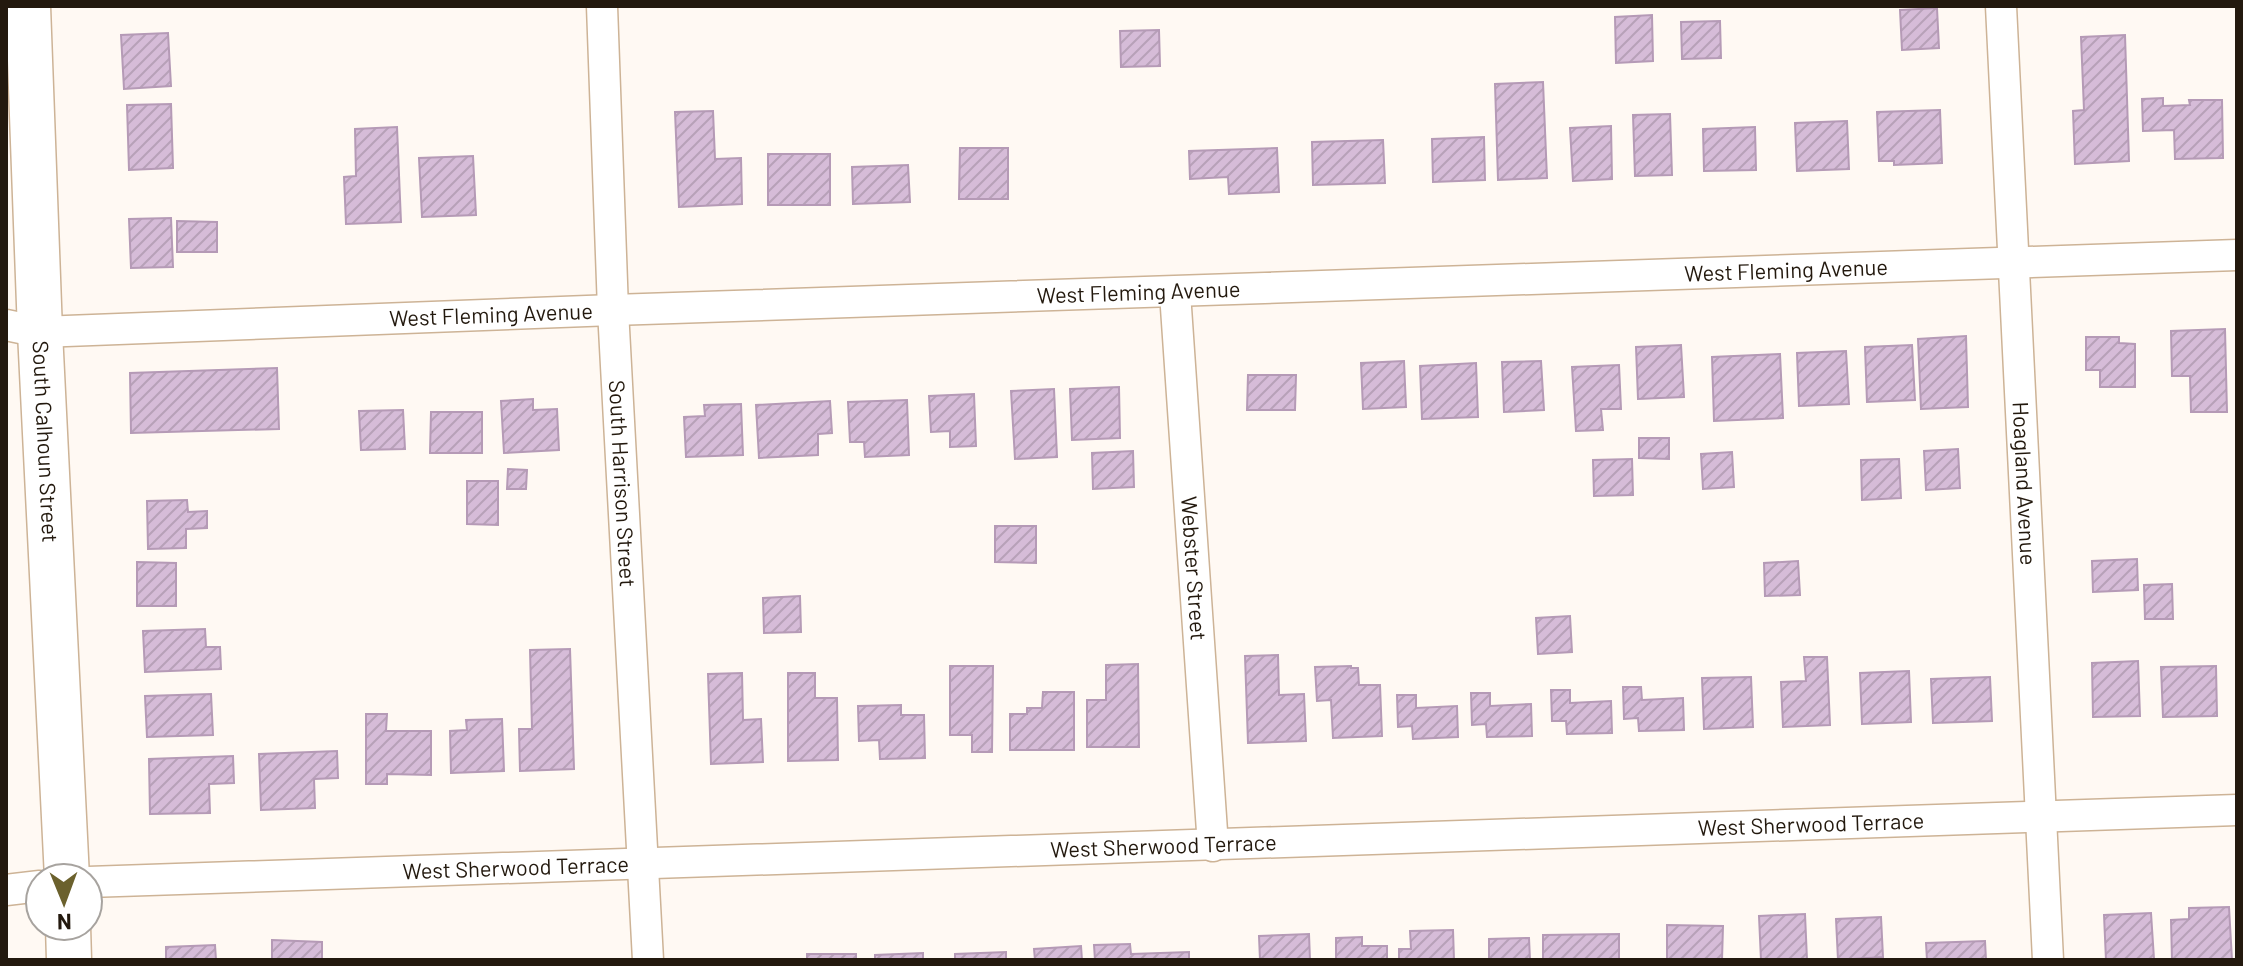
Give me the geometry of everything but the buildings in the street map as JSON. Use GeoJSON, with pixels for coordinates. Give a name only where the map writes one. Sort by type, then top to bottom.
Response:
{"type":"FeatureCollection","features":[{"type":"Feature","properties":{"kind":"street","name":"South Calhoun Street"},"geometry":{"type":"LineString","coordinates":[[28,6],[23,328],[66,862]]}},
{"type":"Feature","properties":{"kind":"street","name":"South Harrison Street"},"geometry":{"type":"LineString","coordinates":[[602,6],[613,310],[648,960]]}},
{"type":"Feature","properties":{"kind":"street","name":"Hoagland Avenue"},"geometry":{"type":"LineString","coordinates":[[2001,6],[2048,960]]}},
{"type":"Feature","properties":{"kind":"street","name":"West Fleming Avenue"},"geometry":{"type":"LineString","coordinates":[[23,328],[1175,293],[2237,255]]}},
{"type":"Feature","properties":{"kind":"street","name":"Webster Street"},"geometry":{"type":"LineString","coordinates":[[1175,293],[1213,846]]}},
{"type":"Feature","properties":{"kind":"street","name":"West Sherwood Terrace"},"geometry":{"type":"LineString","coordinates":[[104,881],[2237,810]]}}]}
